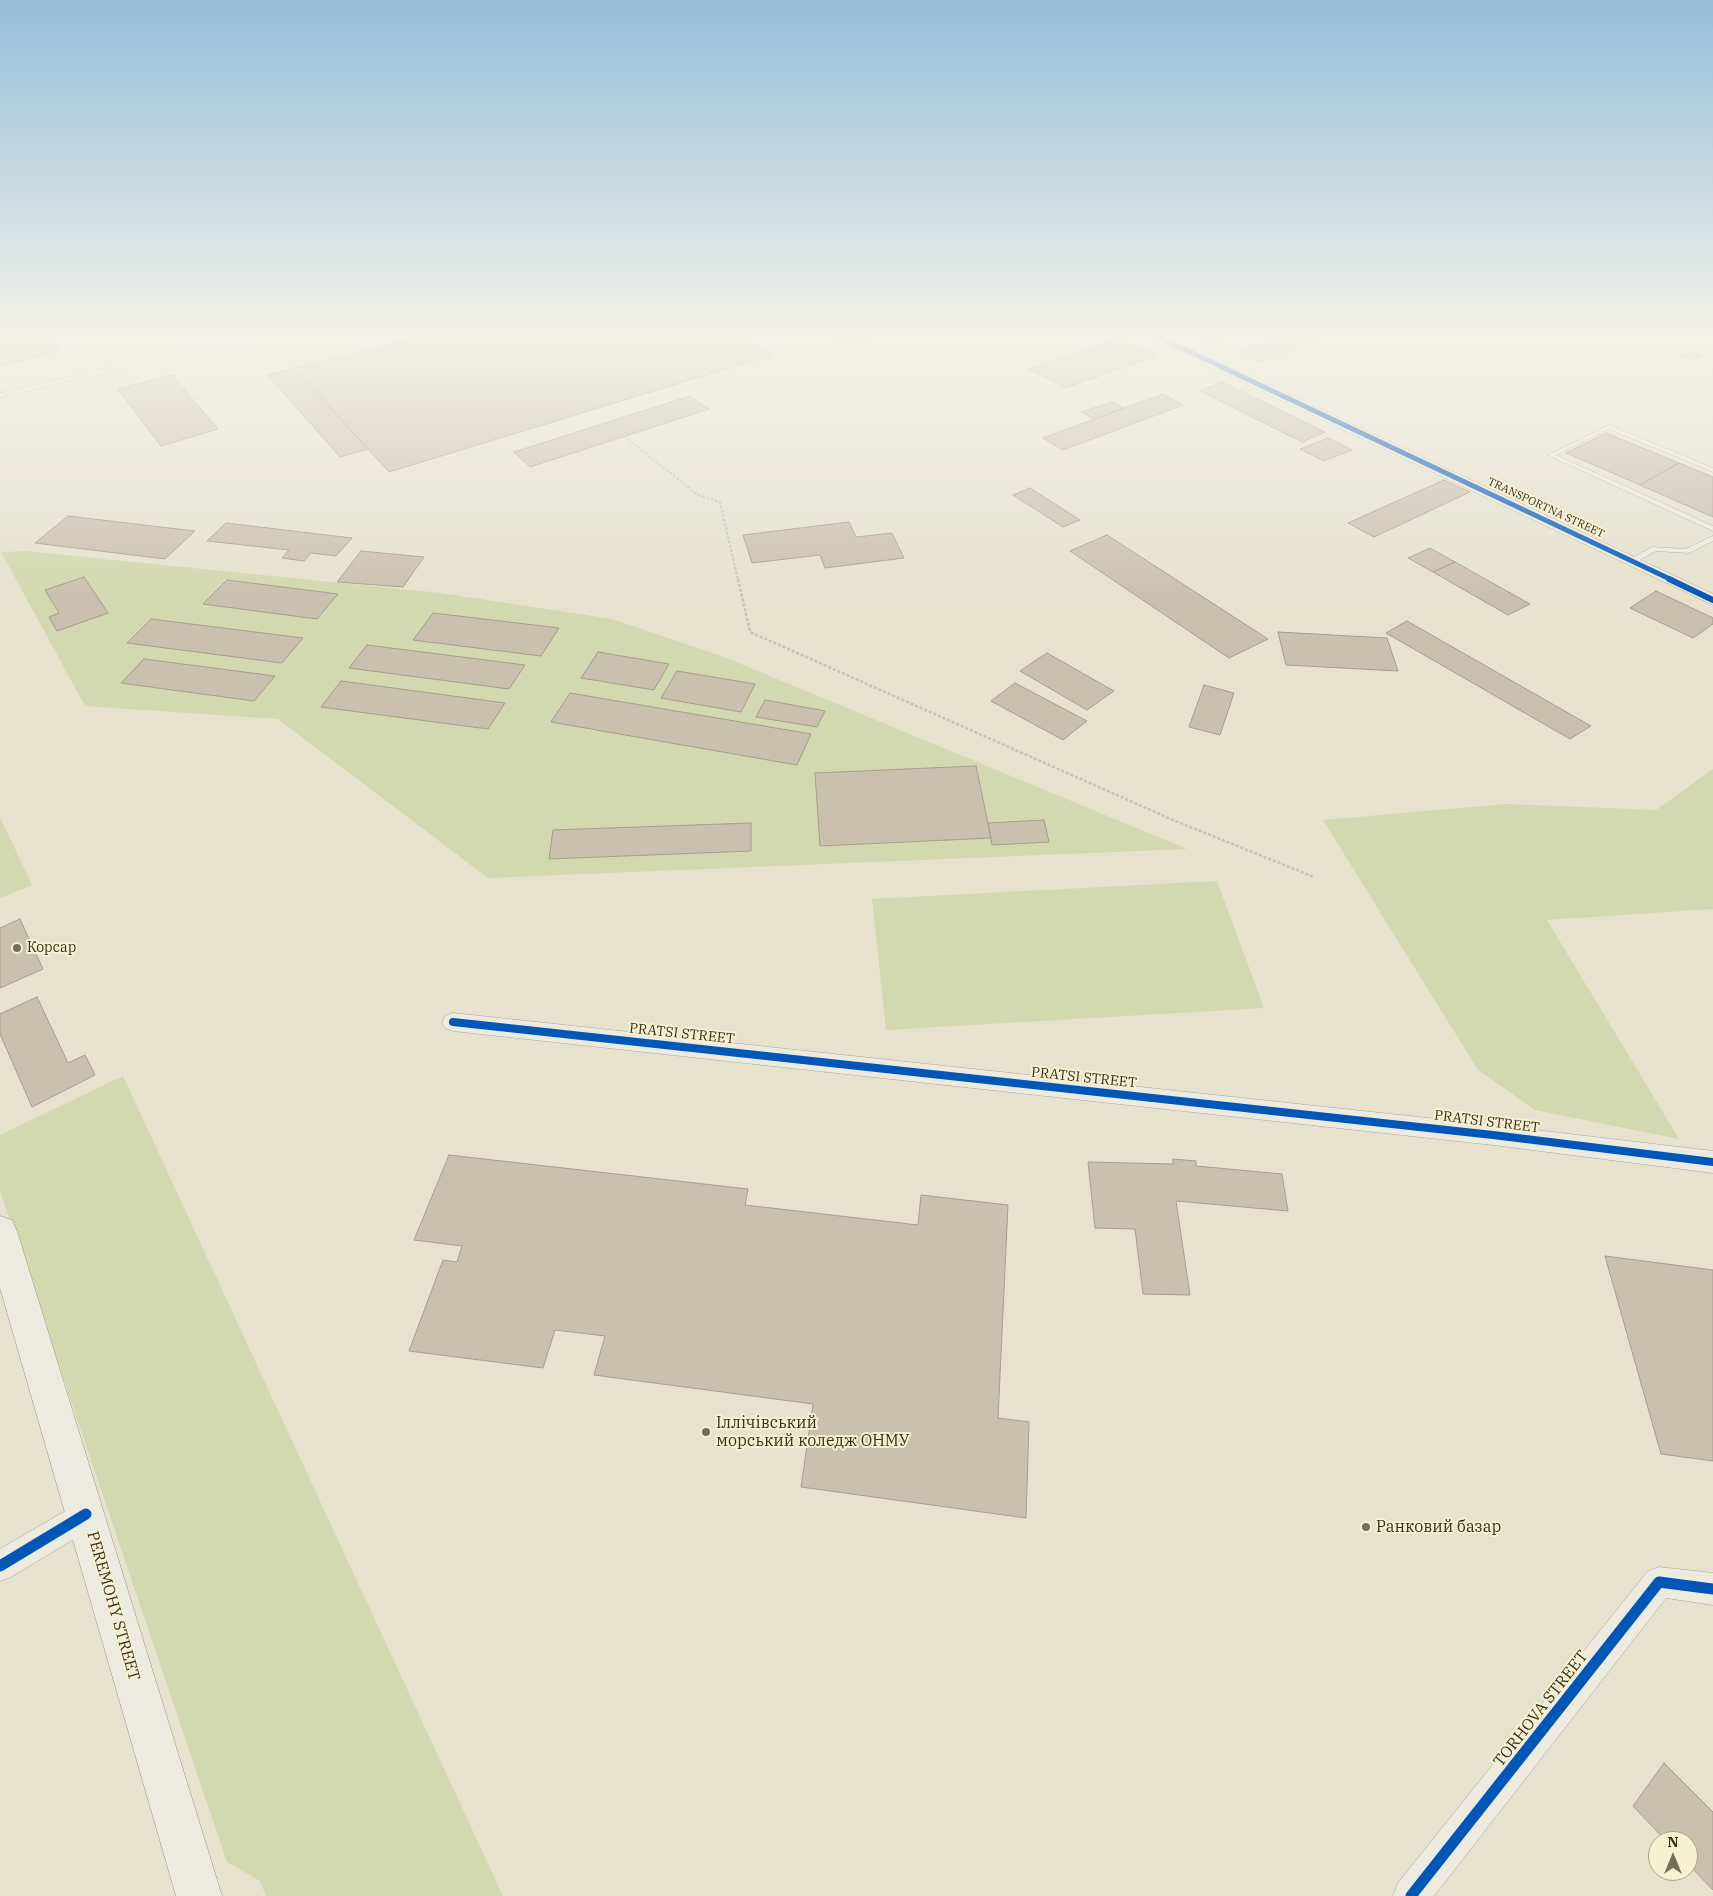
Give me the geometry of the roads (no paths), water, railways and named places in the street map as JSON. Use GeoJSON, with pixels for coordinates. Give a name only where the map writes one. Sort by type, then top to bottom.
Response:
{"type":"FeatureCollection","features":[{"type":"Feature","properties":{"kind":"main road","name":"PEREMOHY STREET"},"geometry":{"type":"LineString","coordinates":[[3,1252],[86,1514],[199,1896]]}},
{"type":"Feature","properties":{"kind":"street","name":"TRANSPORTNA STREET"},"geometry":{"type":"LineString","coordinates":[[1339,422],[1713,600]]}},
{"type":"Feature","properties":{"kind":"street","name":"PRATSI STREET"},"geometry":{"type":"LineString","coordinates":[[453,1022],[1493,1135],[1713,1162]]}},
{"type":"Feature","properties":{"kind":"street"},"geometry":{"type":"LineString","coordinates":[[0,1566],[86,1514]]}},
{"type":"Feature","properties":{"kind":"street","name":"TORHOVA STREET"},"geometry":{"type":"LineString","coordinates":[[1411,1896],[1659,1582],[1713,1589]]}},
{"type":"Feature","properties":{"kind":"lane"},"geometry":{"type":"LineString","coordinates":[[1713,470],[1609,427],[1551,455],[1713,529]]}},
{"type":"Feature","properties":{"kind":"lane"},"geometry":{"type":"LineString","coordinates":[[1631,561],[1655,549],[1686,551],[1713,538]]}},
{"type":"Feature","properties":{"kind":"place","name":"Корсар"},"geometry":{"type":"Point","coordinates":[17,948]}},
{"type":"Feature","properties":{"kind":"place","name":"Іллічівський морський коледж ОНМУ"},"geometry":{"type":"Point","coordinates":[706,1432]}},
{"type":"Feature","properties":{"kind":"place","name":"Ранковий базар"},"geometry":{"type":"Point","coordinates":[1366,1527]}}]}
